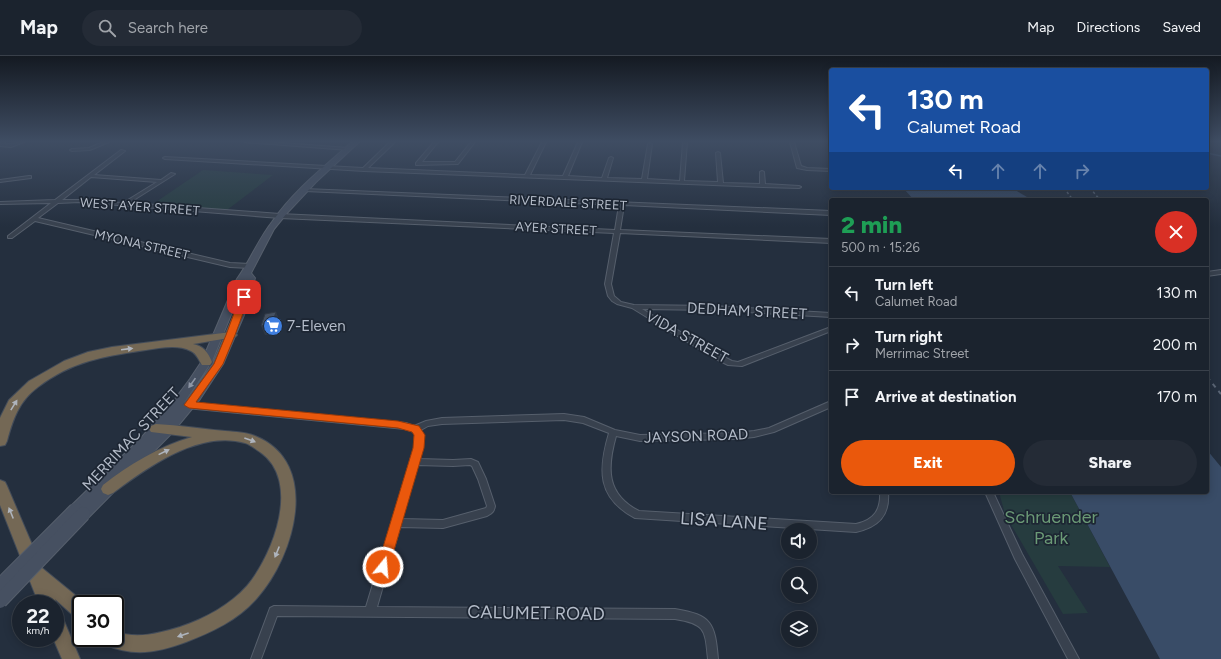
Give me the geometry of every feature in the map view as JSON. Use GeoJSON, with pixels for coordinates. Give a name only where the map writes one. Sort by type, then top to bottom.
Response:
{"type":"FeatureCollection","features":[{"type":"Feature","properties":{"kind":"highway"},"geometry":{"type":"LineString","coordinates":[[0,441],[7,417],[14,403],[33,384],[58,369],[82,358],[103,353],[231,335]]}},
{"type":"Feature","properties":{"kind":"highway"},"geometry":{"type":"LineString","coordinates":[[171,344],[188,345],[198,349],[204,355],[206,362]]}},
{"type":"Feature","properties":{"kind":"highway"},"geometry":{"type":"LineString","coordinates":[[124,642],[144,644],[162,641],[201,628],[233,610],[252,592],[263,578],[276,557],[286,527],[288,493],[286,478],[280,464],[271,453],[251,440],[199,431],[162,429]]}},
{"type":"Feature","properties":{"kind":"highway"},"geometry":{"type":"LineString","coordinates":[[108,489],[166,451],[197,440],[226,436]]}},
{"type":"Feature","properties":{"kind":"highway"},"geometry":{"type":"LineString","coordinates":[[0,486],[45,595]]}},
{"type":"Feature","properties":{"kind":"highway"},"geometry":{"type":"LineString","coordinates":[[36,572],[72,603]]}},
{"type":"Feature","properties":{"kind":"highway"},"geometry":{"type":"LineString","coordinates":[[64,642],[71,659]]}},
{"type":"Feature","properties":{"kind":"main road"},"geometry":{"type":"LineString","coordinates":[[249,270],[267,233],[280,216],[326,170]]}},
{"type":"Feature","properties":{"kind":"main road","name":"MERRIMAC STREET"},"geometry":{"type":"LineString","coordinates":[[0,586],[80,512],[162,429],[189,405],[218,364],[231,335],[251,278],[249,270]]}},
{"type":"Feature","properties":{"kind":"main road","name":"MERRIMAC STREET"},"geometry":{"type":"LineString","coordinates":[[0,601],[80,512],[108,489],[162,429],[206,362],[241,279],[249,270]]}},
{"type":"Feature","properties":{"kind":"street"},"geometry":{"type":"LineString","coordinates":[[10,237],[98,170]]}},
{"type":"Feature","properties":{"kind":"street"},"geometry":{"type":"LineString","coordinates":[[367,170],[799,188]]}},
{"type":"Feature","properties":{"kind":"street"},"geometry":{"type":"LineString","coordinates":[[527,176],[530,170]]}},
{"type":"Feature","properties":{"kind":"street"},"geometry":{"type":"LineString","coordinates":[[565,178],[568,170]]}},
{"type":"Feature","properties":{"kind":"street"},"geometry":{"type":"LineString","coordinates":[[604,180],[607,170]]}},
{"type":"Feature","properties":{"kind":"street"},"geometry":{"type":"LineString","coordinates":[[644,181],[646,170]]}},
{"type":"Feature","properties":{"kind":"street"},"geometry":{"type":"LineString","coordinates":[[682,183],[683,170]]}},
{"type":"Feature","properties":{"kind":"street"},"geometry":{"type":"LineString","coordinates":[[720,170],[721,184]]}},
{"type":"Feature","properties":{"kind":"street"},"geometry":{"type":"LineString","coordinates":[[762,172],[763,186]]}},
{"type":"Feature","properties":{"kind":"street"},"geometry":{"type":"LineString","coordinates":[[124,204],[173,174]]}},
{"type":"Feature","properties":{"kind":"street"},"geometry":{"type":"LineString","coordinates":[[90,176],[162,181]]}},
{"type":"Feature","properties":{"kind":"street"},"geometry":{"type":"LineString","coordinates":[[0,181],[29,177]]}},
{"type":"Feature","properties":{"kind":"street","name":"RIVERDALE STREET"},"geometry":{"type":"LineString","coordinates":[[305,190],[829,213]]}},
{"type":"Feature","properties":{"kind":"street","name":"WEST AYER STREET"},"geometry":{"type":"LineString","coordinates":[[0,204],[80,201],[280,216]]}},
{"type":"Feature","properties":{"kind":"street"},"geometry":{"type":"LineString","coordinates":[[617,231],[622,204]]}},
{"type":"Feature","properties":{"kind":"street","name":"AYER STREET"},"geometry":{"type":"LineString","coordinates":[[280,216],[829,241]]}},
{"type":"Feature","properties":{"kind":"street","name":"MYONA STREET"},"geometry":{"type":"LineString","coordinates":[[34,219],[249,270]]}},
{"type":"Feature","properties":{"kind":"street","name":"DEDHAM STREET"},"geometry":{"type":"LineString","coordinates":[[617,231],[608,284],[611,296],[616,301],[634,307],[705,308],[829,315]]}},
{"type":"Feature","properties":{"kind":"street"},"geometry":{"type":"LineString","coordinates":[[1209,274],[1221,272]]}},
{"type":"Feature","properties":{"kind":"street","name":"VIDA STREET"},"geometry":{"type":"LineString","coordinates":[[634,307],[731,363],[739,364],[829,330]]}},
{"type":"Feature","properties":{"kind":"street"},"geometry":{"type":"LineString","coordinates":[[177,404],[398,425],[415,429],[419,433],[414,462],[370,612]]}},
{"type":"Feature","properties":{"kind":"street","name":"JAYSON ROAD"},"geometry":{"type":"LineString","coordinates":[[415,429],[431,423],[448,421],[559,416],[584,420],[613,432],[631,437],[649,439],[747,435],[771,430],[829,405]]}},
{"type":"Feature","properties":{"kind":"street","name":"LISA LANE"},"geometry":{"type":"LineString","coordinates":[[613,432],[608,452],[607,477],[609,489],[618,504],[638,515],[856,528],[869,524],[881,514],[884,508],[884,494]]}},
{"type":"Feature","properties":{"kind":"street"},"geometry":{"type":"LineString","coordinates":[[396,523],[443,524],[490,510],[491,506],[482,479],[475,464],[471,462],[414,462]]}},
{"type":"Feature","properties":{"kind":"street"},"geometry":{"type":"LineString","coordinates":[[990,494],[1018,556],[1074,659]]}},
{"type":"Feature","properties":{"kind":"street","name":"CALUMET ROAD"},"geometry":{"type":"LineString","coordinates":[[256,659],[274,610],[675,614],[701,620],[706,625],[710,634],[713,659]]}},
{"type":"Feature","properties":{"kind":"green space"},"geometry":{"type":"Polygon","coordinates":[[[203,170],[273,175],[227,210],[153,204],[203,170]]]}},
{"type":"Feature","properties":{"kind":"green space","name":"Schruender Park"},"geometry":{"type":"Polygon","coordinates":[[[1000,494],[1071,494],[1110,567],[1058,566],[1088,613],[1063,614],[1005,514],[1000,494]]]}},
{"type":"Feature","properties":{"kind":"water"},"geometry":{"type":"Polygon","coordinates":[[[905,190],[1015,190],[1029,198],[912,198],[905,190]]]}},
{"type":"Feature","properties":{"kind":"water"},"geometry":{"type":"Polygon","coordinates":[[[1209,452],[1221,467],[1221,659],[1160,659],[1071,494],[1209,494],[1209,452]]]}},
{"type":"Feature","properties":{"kind":"building"},"geometry":{"type":"Polygon","coordinates":[[[276,312],[272,324],[261,326],[265,314],[276,312]]]}},
{"type":"Feature","properties":{"kind":"railway"},"geometry":{"type":"LineString","coordinates":[[1066,190],[1072,198]]}},
{"type":"Feature","properties":{"kind":"railway"},"geometry":{"type":"LineString","coordinates":[[1092,190],[1098,198]]}},
{"type":"Feature","properties":{"kind":"railway"},"geometry":{"type":"LineString","coordinates":[[1209,379],[1221,394]]}},
{"type":"Feature","properties":{"kind":"place","name":"7-Eleven"},"geometry":{"type":"Point","coordinates":[273,326]}},
{"type":"Feature","properties":{"kind":"route"},"geometry":{"type":"LineString","coordinates":[[244,297],[231,335],[218,364],[189,405],[410,426],[417,430],[419,433],[418,448],[383,567]]}}]}
